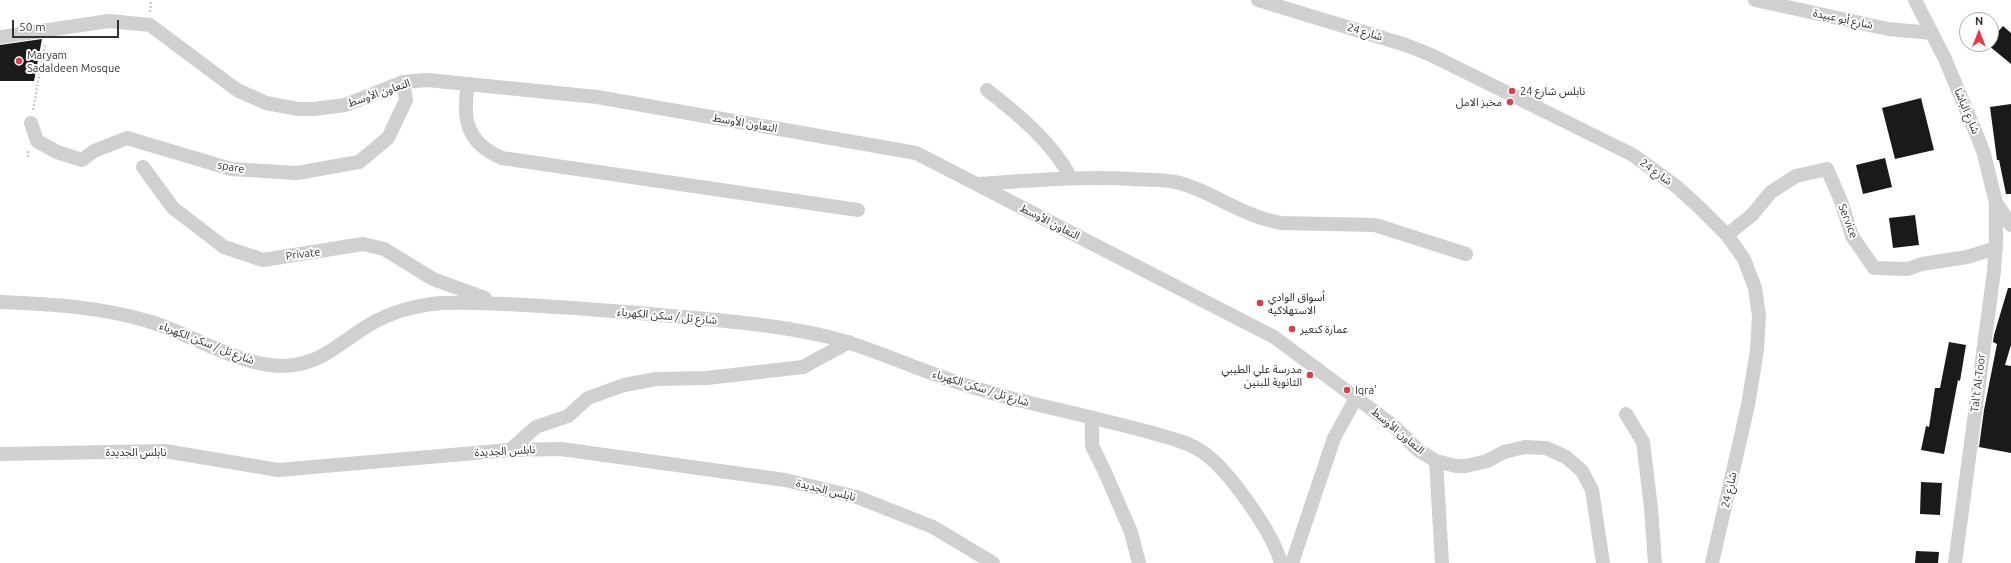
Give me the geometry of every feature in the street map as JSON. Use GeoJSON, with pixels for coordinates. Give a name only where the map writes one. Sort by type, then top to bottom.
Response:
{"type":"FeatureCollection","features":[{"type":"Feature","properties":{"kind":"street","name":"شارع 24"},"geometry":{"type":"LineString","coordinates":[[1258,0],[1406,45],[1430,55],[1584,130],[1633,155],[1677,187],[1727,234],[1744,259],[1754,288],[1758,316],[1757,350],[1748,405],[1712,563]]}},
{"type":"Feature","properties":{"kind":"street","name":"شارع أبو عبيدة"},"geometry":{"type":"LineString","coordinates":[[1755,0],[1888,29],[1932,33]]}},
{"type":"Feature","properties":{"kind":"street","name":"شارع الباشا"},"geometry":{"type":"LineString","coordinates":[[1915,0],[1945,59],[1980,143],[1996,203],[2011,225]]}},
{"type":"Feature","properties":{"kind":"street","name":"التعاون الأوسط"},"geometry":{"type":"LineString","coordinates":[[0,37],[109,21],[150,25],[237,90],[266,103],[282,107],[314,109],[337,106],[360,100],[403,82],[427,80],[597,98],[916,152],[1274,337],[1402,432],[1418,450],[1436,461],[1456,466],[1466,466],[1487,461],[1504,452],[1525,446],[1546,448],[1566,457],[1582,471],[1592,490],[1603,563]]}},
{"type":"Feature","properties":{"kind":"street","name":"spare"},"geometry":{"type":"LineString","coordinates":[[31,123],[37,141],[57,152],[82,160],[94,151],[127,138],[231,169],[297,173],[359,162],[388,138],[406,100],[403,82]]}},
{"type":"Feature","properties":{"kind":"street"},"geometry":{"type":"LineString","coordinates":[[468,84],[464,108],[468,127],[478,143],[493,154],[502,158],[858,210]]}},
{"type":"Feature","properties":{"kind":"street"},"geometry":{"type":"LineString","coordinates":[[987,90],[1014,111],[1036,132],[1062,160],[1071,178]]}},
{"type":"Feature","properties":{"kind":"street","name":"Private"},"geometry":{"type":"LineString","coordinates":[[143,167],[173,208],[224,247],[263,260],[363,244],[384,249],[433,279],[485,298]]}},
{"type":"Feature","properties":{"kind":"street","name":"Service"},"geometry":{"type":"LineString","coordinates":[[1727,234],[1752,215],[1771,192],[1796,176],[1828,169],[1841,201],[1852,236],[1874,268],[1908,269],[1922,264],[1967,257],[1996,248]]}},
{"type":"Feature","properties":{"kind":"street"},"geometry":{"type":"LineString","coordinates":[[976,184],[1071,178],[1130,179],[1179,183],[1246,214],[1268,221],[1281,223],[1376,225],[1466,254]]}},
{"type":"Feature","properties":{"kind":"street","name":"Tal't Al-Toor"},"geometry":{"type":"LineString","coordinates":[[1955,563],[1996,248],[1996,203]]}},
{"type":"Feature","properties":{"kind":"street","name":"شارع تل / سكن الكهرباء"},"geometry":{"type":"LineString","coordinates":[[0,302],[67,306],[123,315],[165,327],[240,357],[276,366],[301,364],[319,358],[368,326],[399,311],[424,305],[450,303],[577,308],[735,322],[804,332],[849,342],[957,382],[1160,436],[1192,446],[1205,453],[1225,473],[1244,497],[1276,549],[1281,563]]}},
{"type":"Feature","properties":{"kind":"street"},"geometry":{"type":"LineString","coordinates":[[510,450],[536,427],[568,416],[588,398],[624,385],[656,379],[707,378],[803,367],[849,342]]}},
{"type":"Feature","properties":{"kind":"street"},"geometry":{"type":"LineString","coordinates":[[1292,563],[1334,438],[1356,398]]}},
{"type":"Feature","properties":{"kind":"street"},"geometry":{"type":"LineString","coordinates":[[1626,414],[1643,442],[1651,508],[1655,563]]}},
{"type":"Feature","properties":{"kind":"street"},"geometry":{"type":"LineString","coordinates":[[1092,418],[1092,446],[1131,532],[1139,563]]}},
{"type":"Feature","properties":{"kind":"street","name":"نابلس الجديدة"},"geometry":{"type":"LineString","coordinates":[[0,454],[165,451],[278,470],[510,450],[561,449],[785,480],[857,497],[932,527],[993,563]]}},
{"type":"Feature","properties":{"kind":"street","name":"التعاون الأوسط"},"geometry":{"type":"LineString","coordinates":[[1436,461],[1442,563]]}},
{"type":"Feature","properties":{"kind":"path"},"geometry":{"type":"LineString","coordinates":[[28,157],[31,123],[47,30]]}},
{"type":"Feature","properties":{"kind":"building"},"geometry":{"type":"Polygon","coordinates":[[[2003,26],[2011,33],[2011,64],[1996,52],[1999,52],[1999,31],[2003,26]]]}},
{"type":"Feature","properties":{"kind":"building","name":"Maryam Sadaldeen Mosque"},"geometry":{"type":"Polygon","coordinates":[[[42,39],[34,81],[0,81],[0,45],[42,39]]]}},
{"type":"Feature","properties":{"kind":"building"},"geometry":{"type":"Polygon","coordinates":[[[1921,98],[1934,150],[1895,159],[1882,108],[1921,98]]]}},
{"type":"Feature","properties":{"kind":"building"},"geometry":{"type":"Polygon","coordinates":[[[2011,104],[2011,194],[2006,194],[1999,160],[1997,160],[1990,107],[2011,104]]]}},
{"type":"Feature","properties":{"kind":"building"},"geometry":{"type":"Polygon","coordinates":[[[1885,158],[1892,187],[1863,194],[1856,165],[1885,158]]]}},
{"type":"Feature","properties":{"kind":"building"},"geometry":{"type":"Polygon","coordinates":[[[1915,215],[1919,245],[1893,248],[1889,218],[1915,215]]]}},
{"type":"Feature","properties":{"kind":"building"},"geometry":{"type":"Polygon","coordinates":[[[2008,288],[2011,288],[2011,345],[2005,365],[2011,366],[2011,453],[1979,447],[1984,410],[1997,344],[1993,342],[1994,335],[2008,288]]]}},
{"type":"Feature","properties":{"kind":"building"},"geometry":{"type":"Polygon","coordinates":[[[1949,342],[1966,345],[1960,381],[1958,380],[1944,454],[1921,450],[1926,426],[1929,427],[1935,388],[1940,388],[1949,342]]]}},
{"type":"Feature","properties":{"kind":"building"},"geometry":{"type":"Polygon","coordinates":[[[1921,482],[1942,483],[1940,515],[1920,514],[1921,482]]]}},
{"type":"Feature","properties":{"kind":"building"},"geometry":{"type":"Polygon","coordinates":[[[1916,551],[1939,552],[1938,563],[1915,563],[1916,551]]]}},
{"type":"Feature","properties":{"kind":"place","name":"Maryam Sadaldeen Mosque"},"geometry":{"type":"Point","coordinates":[19,61]}},
{"type":"Feature","properties":{"kind":"place","name":"نابلس شارع 24"},"geometry":{"type":"Point","coordinates":[1512,91]}},
{"type":"Feature","properties":{"kind":"place","name":"مخبز الامل"},"geometry":{"type":"Point","coordinates":[1510,102]}},
{"type":"Feature","properties":{"kind":"place","name":"أسواق الوادي الاستهلاكيه"},"geometry":{"type":"Point","coordinates":[1260,303]}},
{"type":"Feature","properties":{"kind":"place","name":"عمارة كنعير"},"geometry":{"type":"Point","coordinates":[1292,329]}},
{"type":"Feature","properties":{"kind":"place","name":"مدرسة علي الطيبي الثانوية للبنين"},"geometry":{"type":"Point","coordinates":[1310,375]}},
{"type":"Feature","properties":{"kind":"place","name":"Iqra'"},"geometry":{"type":"Point","coordinates":[1347,390]}}]}
